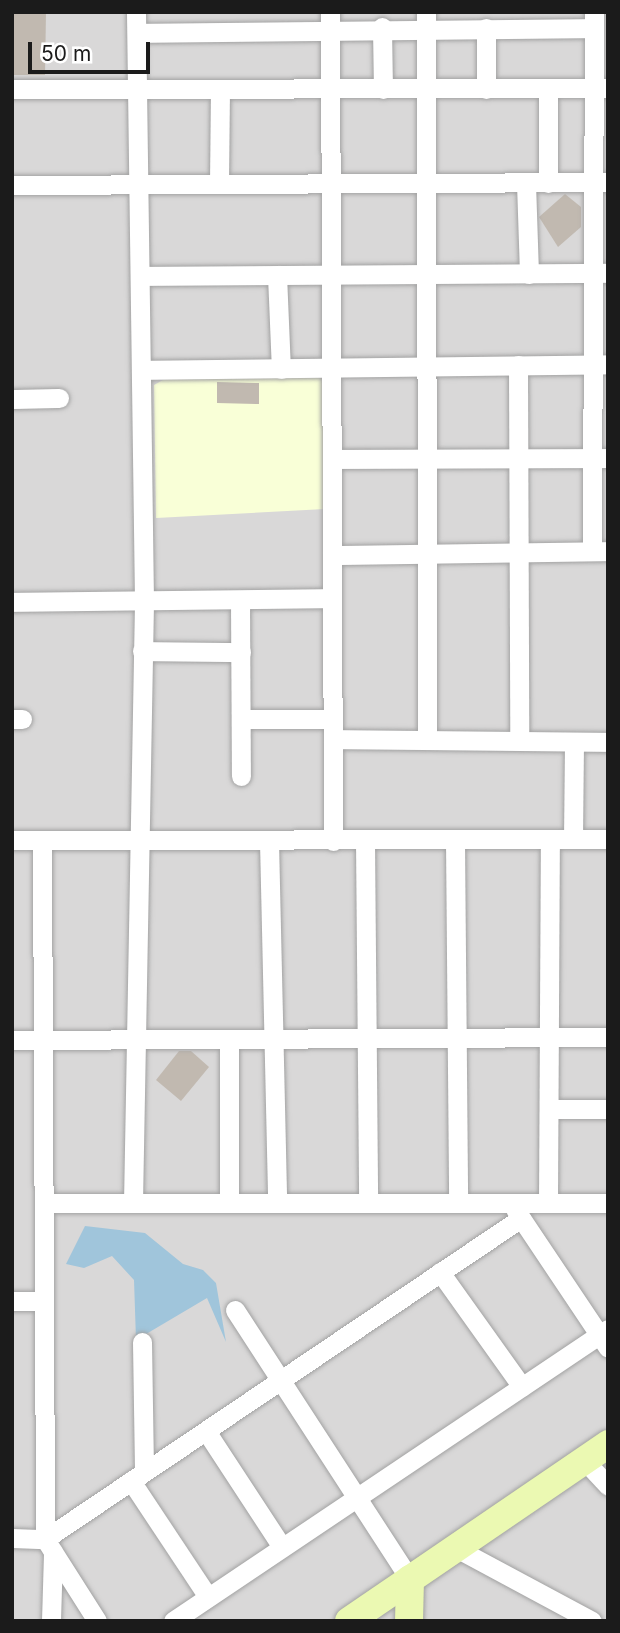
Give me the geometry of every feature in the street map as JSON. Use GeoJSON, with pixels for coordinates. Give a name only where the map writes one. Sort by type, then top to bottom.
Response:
{"type":"FeatureCollection","features":[{"type":"Feature","properties":{"kind":"street"},"geometry":{"type":"LineString","coordinates":[[132,1203],[144,601],[136,12]]}},
{"type":"Feature","properties":{"kind":"street"},"geometry":{"type":"LineString","coordinates":[[137,33],[330,20],[382,27],[426,20],[486,27],[594,20],[601,89],[600,551],[332,555]]}},
{"type":"Feature","properties":{"kind":"street"},"geometry":{"type":"LineString","coordinates":[[330,20],[333,184],[333,841]]}},
{"type":"Feature","properties":{"kind":"street"},"geometry":{"type":"LineString","coordinates":[[426,20],[427,740]]}},
{"type":"Feature","properties":{"kind":"street"},"geometry":{"type":"LineString","coordinates":[[382,27],[383,89]]}},
{"type":"Feature","properties":{"kind":"street"},"geometry":{"type":"LineString","coordinates":[[486,27],[486,89]]}},
{"type":"Feature","properties":{"kind":"street"},"geometry":{"type":"LineString","coordinates":[[548,88],[548,183]]}},
{"type":"Feature","properties":{"kind":"street"},"geometry":{"type":"LineString","coordinates":[[12,89],[601,89]]}},
{"type":"Feature","properties":{"kind":"street"},"geometry":{"type":"LineString","coordinates":[[219,184],[220,89]]}},
{"type":"Feature","properties":{"kind":"street"},"geometry":{"type":"LineString","coordinates":[[12,185],[601,182]]}},
{"type":"Feature","properties":{"kind":"street"},"geometry":{"type":"LineString","coordinates":[[526,183],[529,274]]}},
{"type":"Feature","properties":{"kind":"street"},"geometry":{"type":"LineString","coordinates":[[139,276],[600,273]]}},
{"type":"Feature","properties":{"kind":"street"},"geometry":{"type":"LineString","coordinates":[[277,275],[281,369]]}},
{"type":"Feature","properties":{"kind":"street"},"geometry":{"type":"LineString","coordinates":[[141,370],[600,364]]}},
{"type":"Feature","properties":{"kind":"street"},"geometry":{"type":"LineString","coordinates":[[518,365],[519,741]]}},
{"type":"Feature","properties":{"kind":"street"},"geometry":{"type":"LineString","coordinates":[[12,399],[59,398]]}},
{"type":"Feature","properties":{"kind":"street"},"geometry":{"type":"LineString","coordinates":[[332,459],[600,458]]}},
{"type":"Feature","properties":{"kind":"street"},"geometry":{"type":"LineString","coordinates":[[12,602],[332,598]]}},
{"type":"Feature","properties":{"kind":"street"},"geometry":{"type":"LineString","coordinates":[[240,600],[242,776]]}},
{"type":"Feature","properties":{"kind":"street"},"geometry":{"type":"LineString","coordinates":[[142,651],[241,652]]}},
{"type":"Feature","properties":{"kind":"street"},"geometry":{"type":"LineString","coordinates":[[242,719],[427,740],[608,742]]}},
{"type":"Feature","properties":{"kind":"street"},"geometry":{"type":"LineString","coordinates":[[573,839],[574,741]]}},
{"type":"Feature","properties":{"kind":"street"},"geometry":{"type":"LineString","coordinates":[[548,1203],[550,839]]}},
{"type":"Feature","properties":{"kind":"street"},"geometry":{"type":"LineString","coordinates":[[12,840],[608,839]]}},
{"type":"Feature","properties":{"kind":"street"},"geometry":{"type":"LineString","coordinates":[[42,840],[44,1301],[51,1621]]}},
{"type":"Feature","properties":{"kind":"street"},"geometry":{"type":"LineString","coordinates":[[365,840],[368,1203]]}},
{"type":"Feature","properties":{"kind":"street"},"geometry":{"type":"LineString","coordinates":[[455,840],[458,1203]]}},
{"type":"Feature","properties":{"kind":"street"},"geometry":{"type":"LineString","coordinates":[[269,841],[277,1203]]}},
{"type":"Feature","properties":{"kind":"street"},"geometry":{"type":"LineString","coordinates":[[12,1040],[608,1037]]}},
{"type":"Feature","properties":{"kind":"street"},"geometry":{"type":"LineString","coordinates":[[229,1039],[229,1203]]}},
{"type":"Feature","properties":{"kind":"street"},"geometry":{"type":"LineString","coordinates":[[549,1109],[608,1109]]}},
{"type":"Feature","properties":{"kind":"street"},"geometry":{"type":"LineString","coordinates":[[44,1203],[458,1203],[516,1211],[548,1203],[608,1203]]}},
{"type":"Feature","properties":{"kind":"street"},"geometry":{"type":"LineString","coordinates":[[49,1545],[137,1476],[440,1272],[516,1211]]}},
{"type":"Feature","properties":{"kind":"street"},"geometry":{"type":"LineString","coordinates":[[173,1621],[522,1387],[605,1337],[516,1211]]}},
{"type":"Feature","properties":{"kind":"street"},"geometry":{"type":"LineString","coordinates":[[440,1272],[522,1387]]}},
{"type":"Feature","properties":{"kind":"street"},"geometry":{"type":"LineString","coordinates":[[12,1301],[44,1301]]}},
{"type":"Feature","properties":{"kind":"street"},"geometry":{"type":"LineString","coordinates":[[235,1310],[410,1579],[409,1621]]}},
{"type":"Feature","properties":{"kind":"street"},"geometry":{"type":"LineString","coordinates":[[142,1342],[137,1476],[208,1597]]}},
{"type":"Feature","properties":{"kind":"street"},"geometry":{"type":"LineString","coordinates":[[206,1431],[282,1547]]}},
{"type":"Feature","properties":{"kind":"street"},"geometry":{"type":"LineString","coordinates":[[349,1621],[608,1444]]}},
{"type":"Feature","properties":{"kind":"street"},"geometry":{"type":"LineString","coordinates":[[584,1460],[608,1486]]}},
{"type":"Feature","properties":{"kind":"street"},"geometry":{"type":"LineString","coordinates":[[12,1538],[49,1545],[97,1621]]}},
{"type":"Feature","properties":{"kind":"street"},"geometry":{"type":"LineString","coordinates":[[456,1548],[592,1621]]}},
{"type":"Feature","properties":{"kind":"shaded area"},"geometry":{"type":"Polygon","coordinates":[[[12,12],[608,12],[608,1621],[12,1621],[12,12]]]}},
{"type":"Feature","properties":{"kind":"shaded area"},"geometry":{"type":"Polygon","coordinates":[[[324,372],[325,509],[156,518],[154,385],[172,375],[324,372]]]}},
{"type":"Feature","properties":{"kind":"water"},"geometry":{"type":"Polygon","coordinates":[[[85,1226],[145,1233],[183,1264],[203,1270],[216,1283],[226,1342],[207,1298],[136,1340],[134,1280],[112,1256],[84,1268],[66,1264],[85,1226]]]}},
{"type":"Feature","properties":{"kind":"building"},"geometry":{"type":"Polygon","coordinates":[[[12,12],[46,12],[45,75],[12,75],[12,12]]]}},
{"type":"Feature","properties":{"kind":"building"},"geometry":{"type":"Polygon","coordinates":[[[565,194],[581,207],[581,227],[558,247],[539,217],[565,194]]]}},
{"type":"Feature","properties":{"kind":"building"},"geometry":{"type":"Polygon","coordinates":[[[217,382],[259,383],[259,404],[217,403],[217,382]]]}},
{"type":"Feature","properties":{"kind":"building"},"geometry":{"type":"Polygon","coordinates":[[[179,1051],[191,1051],[209,1067],[181,1101],[156,1080],[179,1051]]]}}]}
